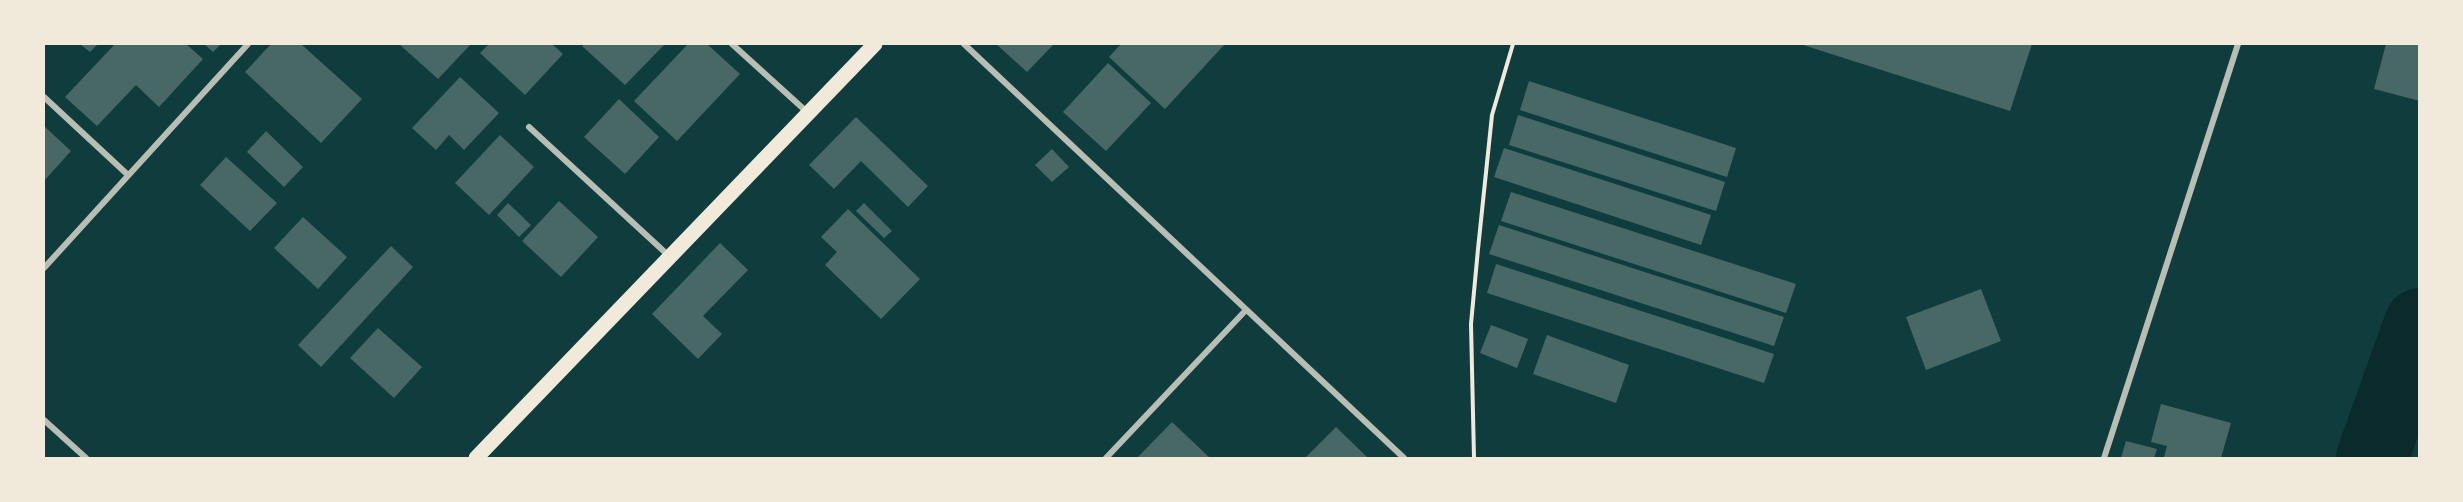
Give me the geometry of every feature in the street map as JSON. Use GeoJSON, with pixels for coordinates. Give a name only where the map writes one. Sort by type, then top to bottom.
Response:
{"type":"FeatureCollection","features":[{"type":"Feature","properties":{"kind":"main road"},"geometry":{"type":"LineString","coordinates":[[476,459],[875,44]]}},
{"type":"Feature","properties":{"kind":"street"},"geometry":{"type":"LineString","coordinates":[[44,268],[248,44]]}},
{"type":"Feature","properties":{"kind":"street"},"geometry":{"type":"LineString","coordinates":[[732,44],[808,113]]}},
{"type":"Feature","properties":{"kind":"street"},"geometry":{"type":"LineString","coordinates":[[964,44],[1404,459]]}},
{"type":"Feature","properties":{"kind":"street"},"geometry":{"type":"LineString","coordinates":[[2104,459],[2238,44]]}},
{"type":"Feature","properties":{"kind":"street"},"geometry":{"type":"LineString","coordinates":[[44,97],[128,175]]}},
{"type":"Feature","properties":{"kind":"street"},"geometry":{"type":"LineString","coordinates":[[529,127],[669,257]]}},
{"type":"Feature","properties":{"kind":"street"},"geometry":{"type":"LineString","coordinates":[[1106,459],[1246,310]]}},
{"type":"Feature","properties":{"kind":"street"},"geometry":{"type":"LineString","coordinates":[[44,420],[86,459]]}},
{"type":"Feature","properties":{"kind":"path"},"geometry":{"type":"LineString","coordinates":[[1474,459],[1471,324],[1478,249],[1492,115],[1513,44]]}},
{"type":"Feature","properties":{"kind":"building"},"geometry":{"type":"Polygon","coordinates":[[[80,44],[98,44],[90,52],[80,44]]]}},
{"type":"Feature","properties":{"kind":"building"},"geometry":{"type":"Polygon","coordinates":[[[115,44],[186,44],[203,59],[159,107],[136,85],[97,126],[65,97],[115,44]]]}},
{"type":"Feature","properties":{"kind":"building"},"geometry":{"type":"Polygon","coordinates":[[[204,44],[221,44],[213,52],[204,44]]]}},
{"type":"Feature","properties":{"kind":"building"},"geometry":{"type":"Polygon","coordinates":[[[271,44],[301,44],[362,99],[321,143],[245,72],[271,44]]]}},
{"type":"Feature","properties":{"kind":"building"},"geometry":{"type":"Polygon","coordinates":[[[399,44],[471,44],[438,79],[399,44]]]}},
{"type":"Feature","properties":{"kind":"building"},"geometry":{"type":"Polygon","coordinates":[[[489,44],[552,44],[563,54],[525,95],[480,53],[489,44]]]}},
{"type":"Feature","properties":{"kind":"building"},"geometry":{"type":"Polygon","coordinates":[[[585,44],[665,44],[625,85],[582,46],[585,44]]]}},
{"type":"Feature","properties":{"kind":"building"},"geometry":{"type":"Polygon","coordinates":[[[688,44],[707,44],[740,74],[677,141],[634,101],[688,44]]]}},
{"type":"Feature","properties":{"kind":"building"},"geometry":{"type":"Polygon","coordinates":[[[996,44],[1054,44],[1027,72],[996,44]]]}},
{"type":"Feature","properties":{"kind":"building"},"geometry":{"type":"Polygon","coordinates":[[[1121,44],[1224,45],[1165,109],[1109,57],[1121,44]]]}},
{"type":"Feature","properties":{"kind":"building"},"geometry":{"type":"Polygon","coordinates":[[[1800,44],[2032,44],[2010,111],[1800,44]]]}},
{"type":"Feature","properties":{"kind":"building"},"geometry":{"type":"Polygon","coordinates":[[[2386,44],[2420,45],[2420,101],[2374,89],[2386,44]]]}},
{"type":"Feature","properties":{"kind":"building"},"geometry":{"type":"Polygon","coordinates":[[[1108,63],[1151,103],[1106,151],[1063,112],[1108,63]]]}},
{"type":"Feature","properties":{"kind":"building"},"geometry":{"type":"Polygon","coordinates":[[[460,77],[499,113],[464,150],[449,135],[436,150],[412,128],[460,77]]]}},
{"type":"Feature","properties":{"kind":"building"},"geometry":{"type":"Polygon","coordinates":[[[1529,81],[1736,148],[1727,177],[1520,110],[1529,81]]]}},
{"type":"Feature","properties":{"kind":"building"},"geometry":{"type":"Polygon","coordinates":[[[619,99],[659,137],[625,174],[584,137],[619,99]]]}},
{"type":"Feature","properties":{"kind":"building"},"geometry":{"type":"Polygon","coordinates":[[[1518,115],[1725,182],[1716,211],[1509,145],[1518,115]]]}},
{"type":"Feature","properties":{"kind":"building"},"geometry":{"type":"Polygon","coordinates":[[[856,117],[928,186],[908,207],[861,161],[834,189],[809,165],[856,117]]]}},
{"type":"Feature","properties":{"kind":"building"},"geometry":{"type":"Polygon","coordinates":[[[44,126],[71,151],[44,181],[44,126]]]}},
{"type":"Feature","properties":{"kind":"building"},"geometry":{"type":"Polygon","coordinates":[[[266,131],[303,167],[284,187],[247,152],[266,131]]]}},
{"type":"Feature","properties":{"kind":"building"},"geometry":{"type":"Polygon","coordinates":[[[500,135],[534,167],[489,215],[455,183],[500,135]]]}},
{"type":"Feature","properties":{"kind":"building"},"geometry":{"type":"Polygon","coordinates":[[[1504,148],[1711,215],[1701,245],[1494,177],[1504,148]]]}},
{"type":"Feature","properties":{"kind":"building"},"geometry":{"type":"Polygon","coordinates":[[[1052,149],[1069,167],[1052,182],[1035,165],[1052,149]]]}},
{"type":"Feature","properties":{"kind":"building"},"geometry":{"type":"Polygon","coordinates":[[[226,157],[277,203],[250,231],[200,185],[226,157]]]}},
{"type":"Feature","properties":{"kind":"building"},"geometry":{"type":"Polygon","coordinates":[[[1511,192],[1796,284],[1786,313],[1501,221],[1511,192]]]}},
{"type":"Feature","properties":{"kind":"building"},"geometry":{"type":"Polygon","coordinates":[[[559,201],[598,237],[561,277],[522,241],[559,201]]]}},
{"type":"Feature","properties":{"kind":"building"},"geometry":{"type":"Polygon","coordinates":[[[508,203],[531,225],[519,237],[497,215],[508,203]]]}},
{"type":"Feature","properties":{"kind":"building"},"geometry":{"type":"Polygon","coordinates":[[[864,203],[892,231],[884,238],[856,211],[864,203]]]}},
{"type":"Feature","properties":{"kind":"building"},"geometry":{"type":"Polygon","coordinates":[[[848,209],[920,279],[881,319],[825,265],[837,252],[821,237],[848,209]]]}},
{"type":"Feature","properties":{"kind":"building"},"geometry":{"type":"Polygon","coordinates":[[[303,217],[347,257],[318,289],[274,248],[303,217]]]}},
{"type":"Feature","properties":{"kind":"building"},"geometry":{"type":"Polygon","coordinates":[[[1499,225],[1784,317],[1774,346],[1489,254],[1499,225]]]}},
{"type":"Feature","properties":{"kind":"building"},"geometry":{"type":"Polygon","coordinates":[[[720,243],[748,270],[703,316],[722,334],[698,359],[652,314],[720,243]]]}},
{"type":"Feature","properties":{"kind":"building"},"geometry":{"type":"Polygon","coordinates":[[[391,246],[413,267],[321,367],[298,345],[391,246]]]}},
{"type":"Feature","properties":{"kind":"building"},"geometry":{"type":"Polygon","coordinates":[[[1496,264],[1774,354],[1764,383],[1487,293],[1496,264]]]}},
{"type":"Feature","properties":{"kind":"building"},"geometry":{"type":"Polygon","coordinates":[[[1981,289],[2001,341],[1926,370],[1906,317],[1981,289]]]}},
{"type":"Feature","properties":{"kind":"building"},"geometry":{"type":"Polygon","coordinates":[[[1491,325],[1528,339],[1517,368],[1480,353],[1491,325]]]}},
{"type":"Feature","properties":{"kind":"building"},"geometry":{"type":"Polygon","coordinates":[[[378,328],[422,367],[394,398],[350,358],[378,328]]]}},
{"type":"Feature","properties":{"kind":"building"},"geometry":{"type":"Polygon","coordinates":[[[1547,335],[1629,365],[1616,403],[1533,374],[1547,335]]]}},
{"type":"Feature","properties":{"kind":"building"},"geometry":{"type":"Polygon","coordinates":[[[2161,404],[2231,423],[2221,458],[2164,457],[2167,446],[2151,442],[2161,404]]]}},
{"type":"Feature","properties":{"kind":"building"},"geometry":{"type":"Polygon","coordinates":[[[1172,422],[1210,458],[1137,458],[1172,422]]]}},
{"type":"Feature","properties":{"kind":"building"},"geometry":{"type":"Polygon","coordinates":[[[1336,427],[1368,458],[1305,458],[1336,427]]]}},
{"type":"Feature","properties":{"kind":"building"},"geometry":{"type":"Polygon","coordinates":[[[2126,441],[2157,449],[2154,458],[2121,458],[2126,441]]]}},
{"type":"Feature","properties":{"kind":"waterway"},"geometry":{"type":"LineString","coordinates":[[2372,458],[2420,324]]}}]}
